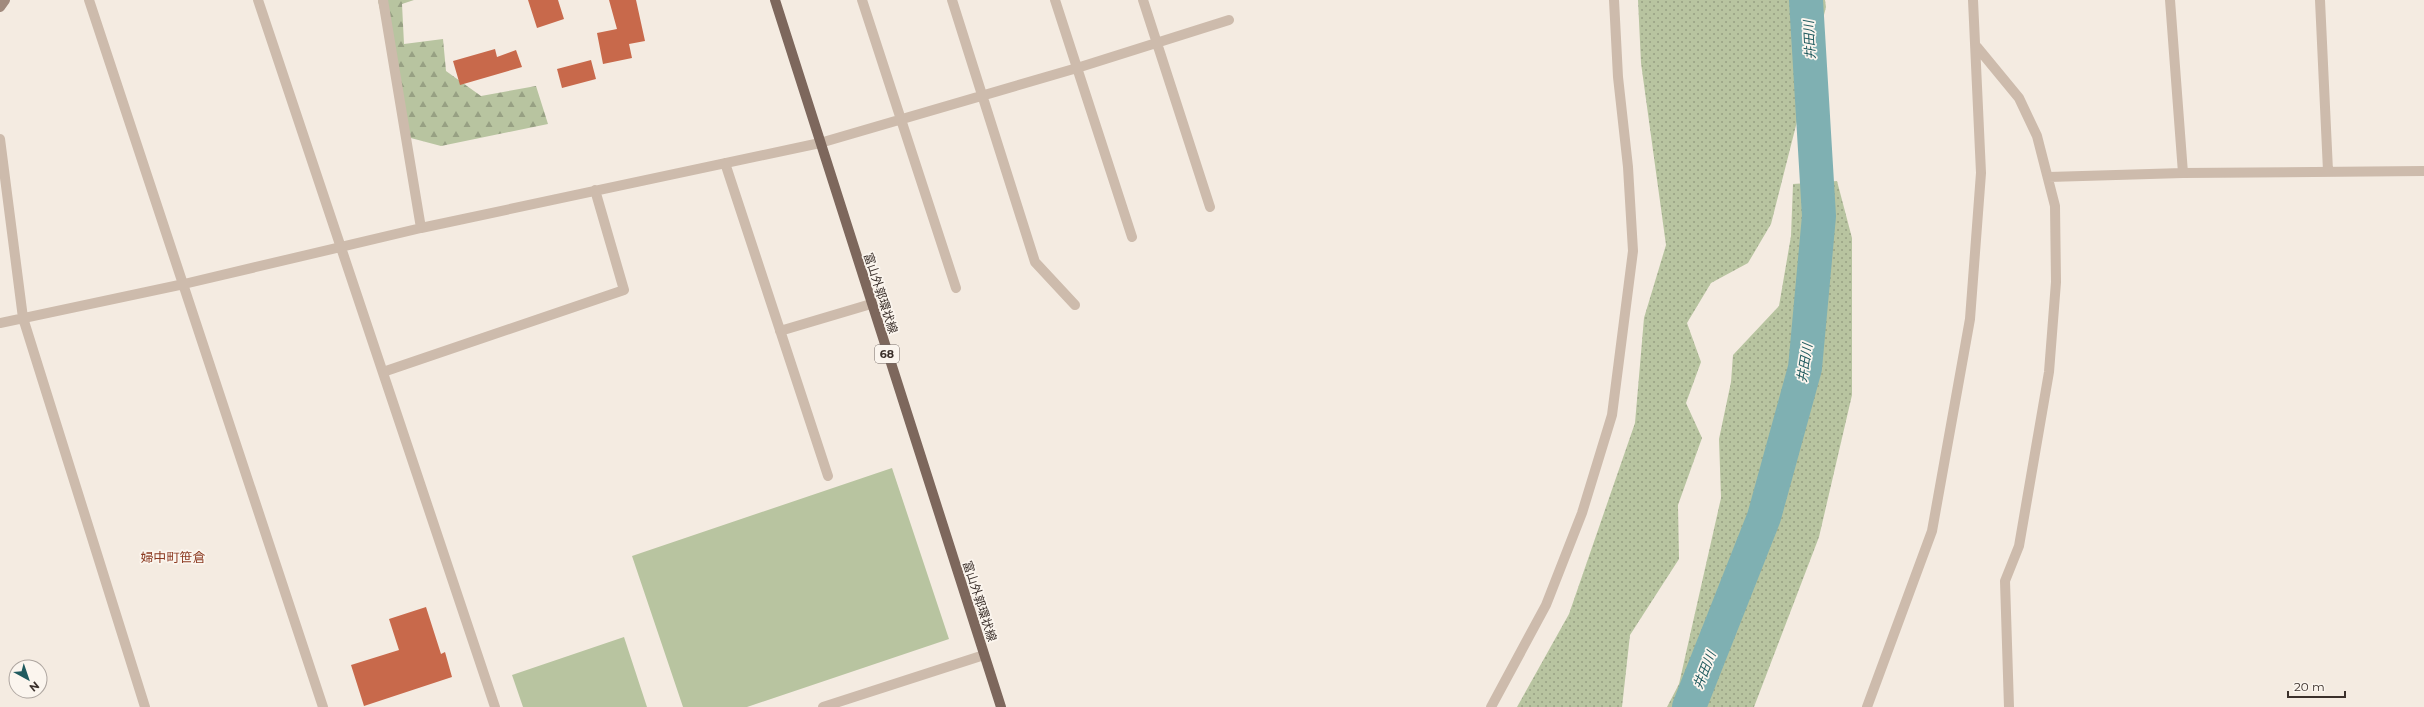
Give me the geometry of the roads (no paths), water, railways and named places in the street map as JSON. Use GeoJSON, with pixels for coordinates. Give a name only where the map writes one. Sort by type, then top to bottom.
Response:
{"type":"FeatureCollection","features":[{"type":"Feature","properties":{"kind":"main road"},"geometry":{"type":"LineString","coordinates":[[0,7],[5,0]]}},
{"type":"Feature","properties":{"kind":"main road","name":"富山外郭環状線"},"geometry":{"type":"LineString","coordinates":[[774,0],[1001,707]]}},
{"type":"Feature","properties":{"kind":"street"},"geometry":{"type":"LineString","coordinates":[[89,0],[323,707]]}},
{"type":"Feature","properties":{"kind":"street"},"geometry":{"type":"LineString","coordinates":[[258,0],[495,707]]}},
{"type":"Feature","properties":{"kind":"street"},"geometry":{"type":"LineString","coordinates":[[383,0],[421,228]]}},
{"type":"Feature","properties":{"kind":"street"},"geometry":{"type":"LineString","coordinates":[[862,0],[956,288]]}},
{"type":"Feature","properties":{"kind":"street"},"geometry":{"type":"LineString","coordinates":[[952,0],[1035,262],[1075,305]]}},
{"type":"Feature","properties":{"kind":"street"},"geometry":{"type":"LineString","coordinates":[[1055,0],[1132,236]]}},
{"type":"Feature","properties":{"kind":"street"},"geometry":{"type":"LineString","coordinates":[[1143,0],[1210,207]]}},
{"type":"Feature","properties":{"kind":"street"},"geometry":{"type":"LineString","coordinates":[[1491,707],[1546,605],[1582,514],[1612,415],[1633,251],[1628,168],[1618,77],[1614,0]]}},
{"type":"Feature","properties":{"kind":"street"},"geometry":{"type":"LineString","coordinates":[[1867,707],[1932,531],[1970,319],[1981,173],[1977,47],[1973,0]]}},
{"type":"Feature","properties":{"kind":"street"},"geometry":{"type":"LineString","coordinates":[[2170,0],[2183,173]]}},
{"type":"Feature","properties":{"kind":"street"},"geometry":{"type":"LineString","coordinates":[[2320,0],[2328,171]]}},
{"type":"Feature","properties":{"kind":"street"},"geometry":{"type":"LineString","coordinates":[[0,323],[184,284],[341,246],[594,190],[820,143],[1077,68],[1229,20]]}},
{"type":"Feature","properties":{"kind":"street"},"geometry":{"type":"LineString","coordinates":[[1977,47],[2019,98],[2038,136],[2055,206],[2056,282],[2049,372],[2019,546],[2005,581],[2009,707]]}},
{"type":"Feature","properties":{"kind":"street"},"geometry":{"type":"LineString","coordinates":[[0,139],[23,318],[145,707]]}},
{"type":"Feature","properties":{"kind":"street"},"geometry":{"type":"LineString","coordinates":[[726,163],[828,476]]}},
{"type":"Feature","properties":{"kind":"street"},"geometry":{"type":"LineString","coordinates":[[2049,177],[2183,173],[2424,171]]}},
{"type":"Feature","properties":{"kind":"street"},"geometry":{"type":"LineString","coordinates":[[383,372],[624,290],[594,190]]}},
{"type":"Feature","properties":{"kind":"street"},"geometry":{"type":"LineString","coordinates":[[780,331],[871,304]]}},
{"type":"Feature","properties":{"kind":"street"},"geometry":{"type":"LineString","coordinates":[[823,707],[984,655]]}},
{"type":"Feature","properties":{"kind":"waterway","name":"井田川"},"geometry":{"type":"LineString","coordinates":[[1689,707],[1764,517],[1805,368],[1819,216],[1806,0]]}},
{"type":"Feature","properties":{"kind":"district","name":"婦中町笹倉"},"geometry":{"type":"Point","coordinates":[173,557]}}]}
